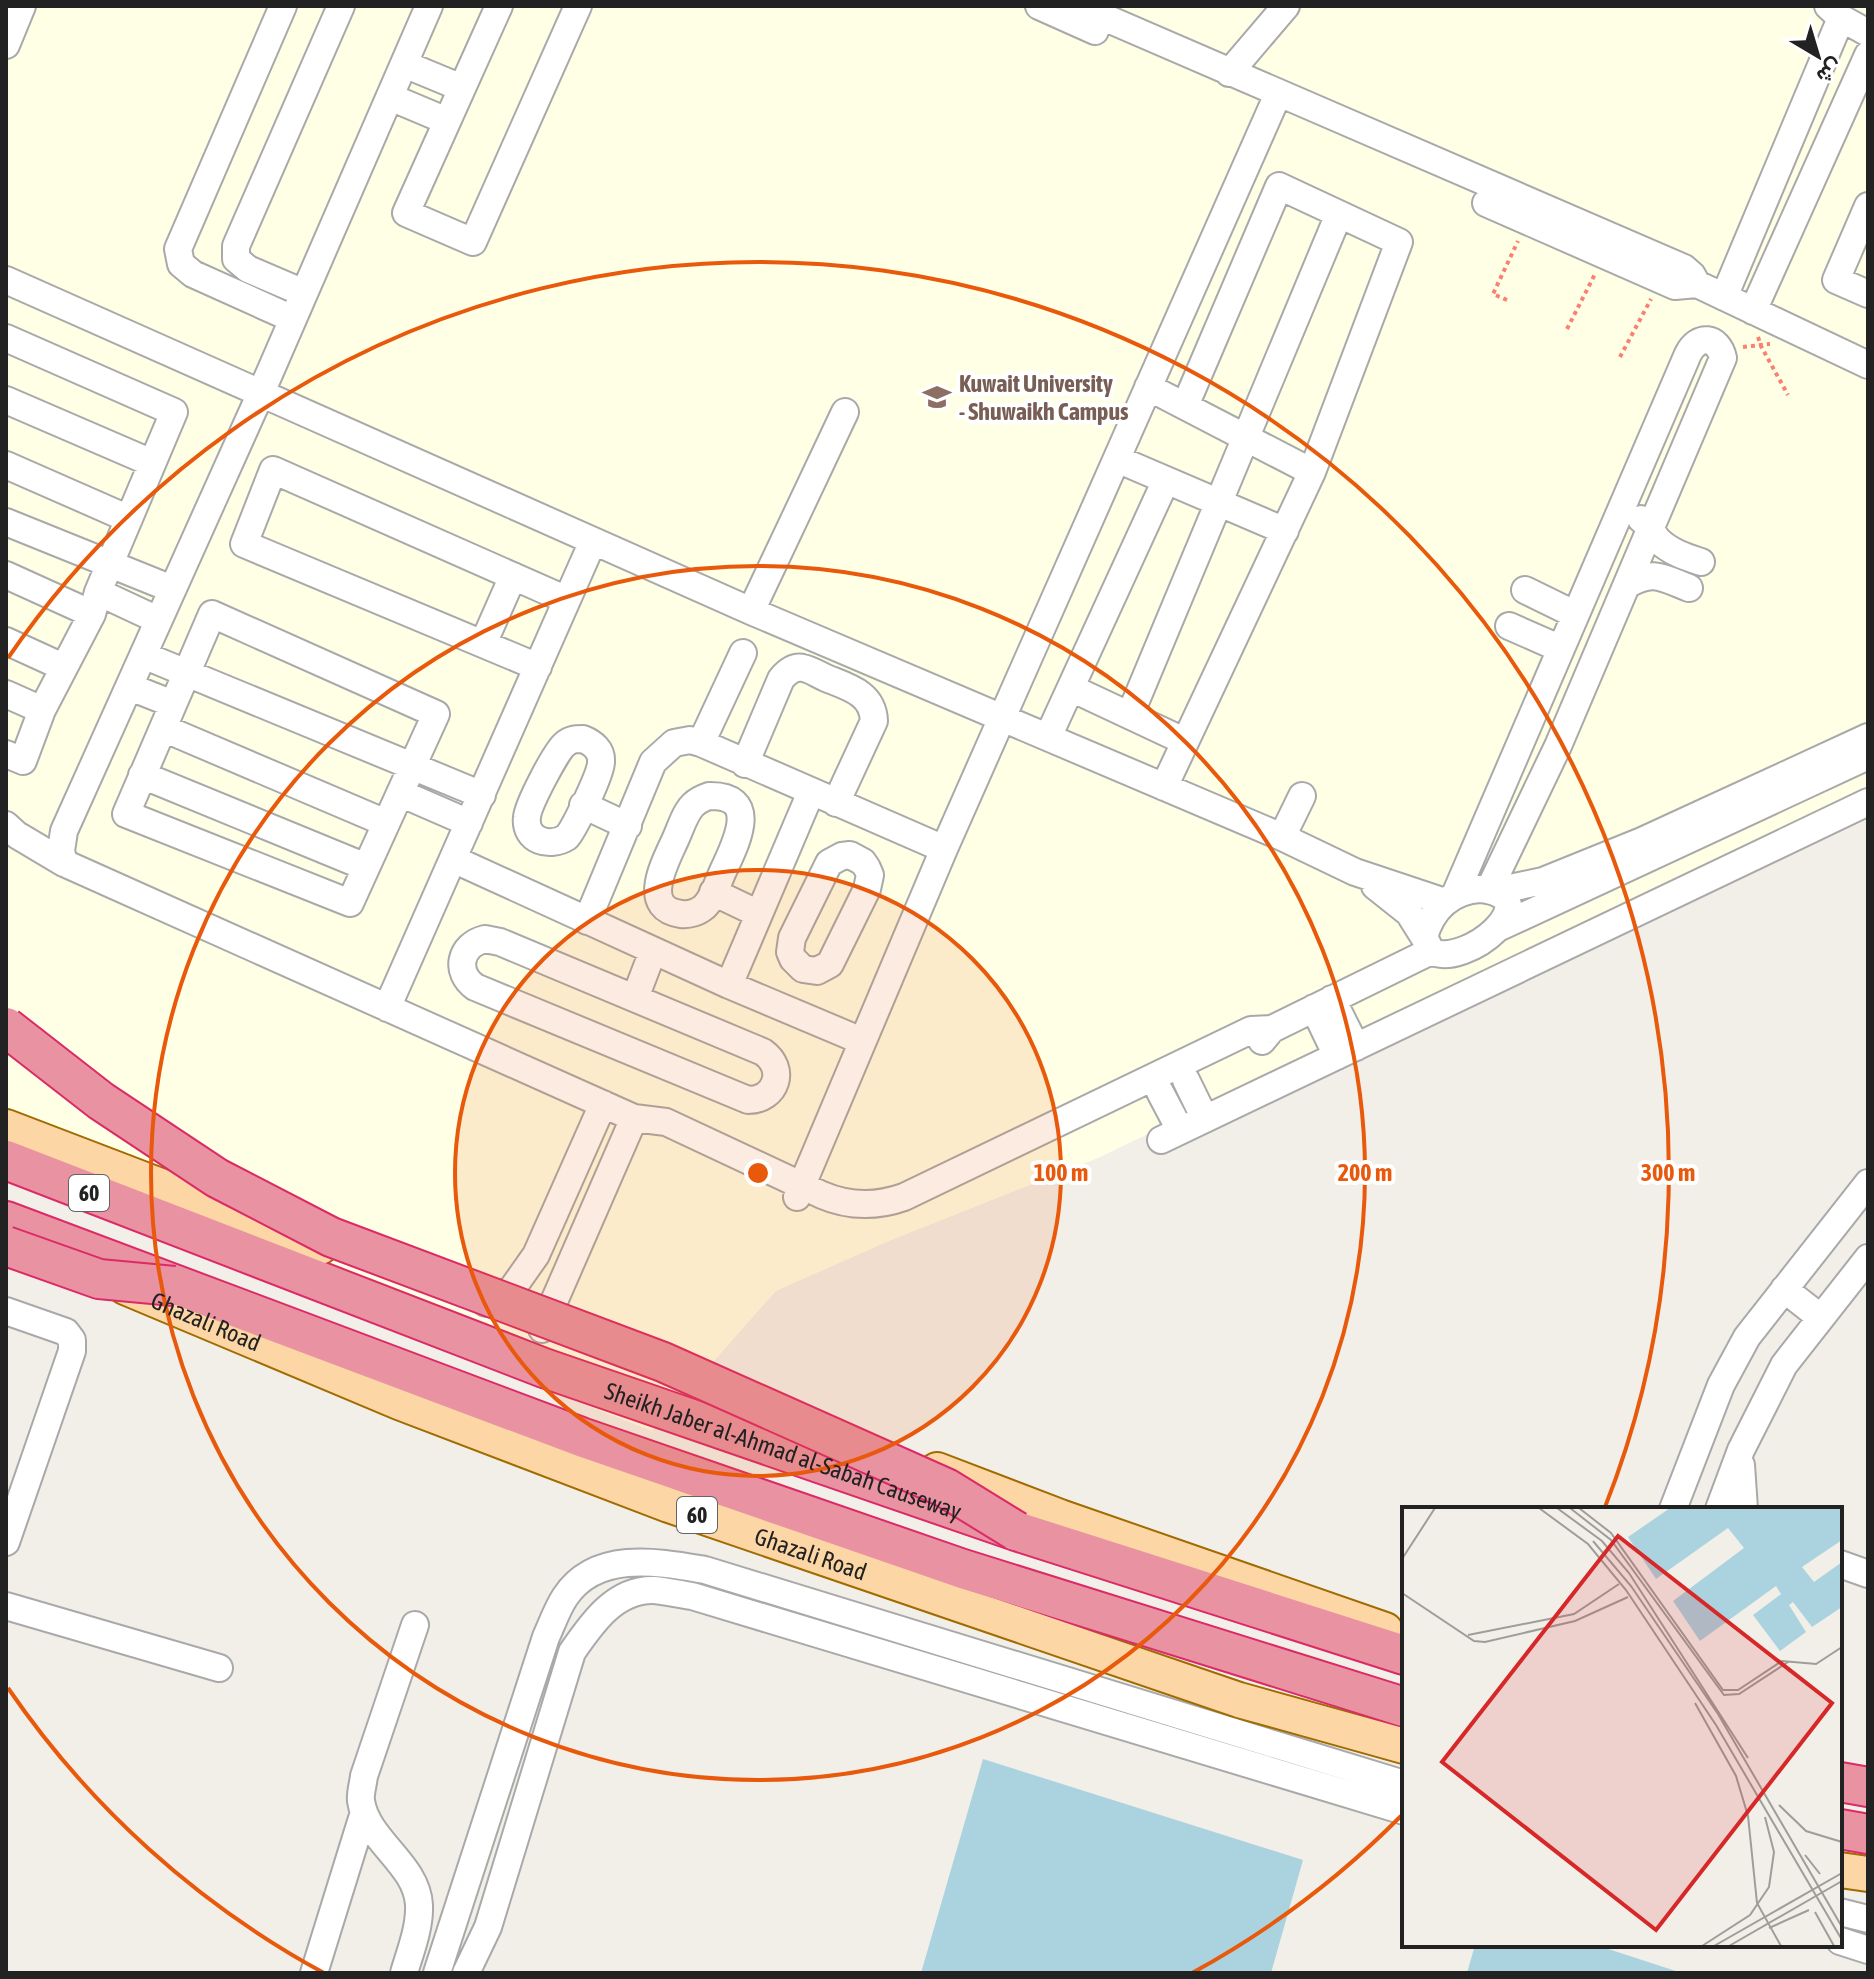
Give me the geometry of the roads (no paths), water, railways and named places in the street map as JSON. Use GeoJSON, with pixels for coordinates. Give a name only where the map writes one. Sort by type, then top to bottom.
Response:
{"type":"FeatureCollection","features":[{"type":"Feature","properties":{"kind":"highway"},"geometry":{"type":"LineString","coordinates":[[6,1027],[101,1101],[217,1178],[331,1237],[663,1362],[946,1488],[1016,1531]]}},
{"type":"Feature","properties":{"kind":"highway"},"geometry":{"type":"LineString","coordinates":[[6,1133],[141,1199],[159,1211],[171,1226]]}},
{"type":"Feature","properties":{"kind":"highway","name":"60"},"geometry":{"type":"LineString","coordinates":[[6,1160],[171,1226]]}},
{"type":"Feature","properties":{"kind":"highway","name":"Ghazali Road"},"geometry":{"type":"LineString","coordinates":[[6,1221],[174,1286]]}},
{"type":"Feature","properties":{"kind":"highway","name":"Sheikh Jaber al-Ahmad al-Sabah Causeway"},"geometry":{"type":"LineString","coordinates":[[171,1226],[544,1368],[1016,1531],[1402,1654]]}},
{"type":"Feature","properties":{"kind":"highway"},"geometry":{"type":"LineString","coordinates":[[6,1246],[99,1279],[174,1286]]}},
{"type":"Feature","properties":{"kind":"highway","name":"60"},"geometry":{"type":"LineString","coordinates":[[174,1286],[581,1437],[948,1564],[1402,1706]]}},
{"type":"Feature","properties":{"kind":"highway"},"geometry":{"type":"LineString","coordinates":[[1842,1782],[1868,1787]]}},
{"type":"Feature","properties":{"kind":"highway"},"geometry":{"type":"LineString","coordinates":[[1842,1829],[1868,1834]]}},
{"type":"Feature","properties":{"kind":"main road","name":"60"},"geometry":{"type":"LineString","coordinates":[[6,1127],[476,1307],[889,1452],[1060,1517],[1402,1635]]}},
{"type":"Feature","properties":{"kind":"main road","name":"Ghazali Road"},"geometry":{"type":"LineString","coordinates":[[6,1239],[259,1341],[399,1402],[669,1505],[1239,1700],[1402,1745]]}},
{"type":"Feature","properties":{"kind":"main road"},"geometry":{"type":"LineString","coordinates":[[1842,1768],[1868,1772]]}},
{"type":"Feature","properties":{"kind":"main road"},"geometry":{"type":"LineString","coordinates":[[1842,1870],[1868,1874]]}},
{"type":"Feature","properties":{"kind":"street"},"geometry":{"type":"LineString","coordinates":[[6,45],[22,6]]}},
{"type":"Feature","properties":{"kind":"street"},"geometry":{"type":"LineString","coordinates":[[283,6],[178,249],[181,264],[193,274],[293,319]]}},
{"type":"Feature","properties":{"kind":"street"},"geometry":{"type":"LineString","coordinates":[[304,293],[248,269],[236,259],[236,246],[341,6]]}},
{"type":"Feature","properties":{"kind":"street"},"geometry":{"type":"LineString","coordinates":[[64,863],[61,851],[64,831],[260,395],[429,6]]}},
{"type":"Feature","properties":{"kind":"street"},"geometry":{"type":"LineString","coordinates":[[499,6],[406,213],[473,242],[578,6]]}},
{"type":"Feature","properties":{"kind":"street"},"geometry":{"type":"LineString","coordinates":[[1039,6],[1684,268],[1697,284],[1868,365]]}},
{"type":"Feature","properties":{"kind":"street"},"geometry":{"type":"LineString","coordinates":[[1078,6],[1120,14],[1229,73],[1269,99],[1527,221],[1661,280],[1681,287],[1697,284]]}},
{"type":"Feature","properties":{"kind":"street"},"geometry":{"type":"LineString","coordinates":[[1229,73],[1286,6]]}},
{"type":"Feature","properties":{"kind":"street"},"geometry":{"type":"LineString","coordinates":[[1724,297],[1850,18]]}},
{"type":"Feature","properties":{"kind":"street"},"geometry":{"type":"LineString","coordinates":[[1753,311],[1868,55]]}},
{"type":"Feature","properties":{"kind":"street"},"geometry":{"type":"LineString","coordinates":[[404,64],[462,88]]}},
{"type":"Feature","properties":{"kind":"street"},"geometry":{"type":"LineString","coordinates":[[390,97],[447,121]]}},
{"type":"Feature","properties":{"kind":"street"},"geometry":{"type":"LineString","coordinates":[[997,715],[1117,459],[1269,99]]}},
{"type":"Feature","properties":{"kind":"street"},"geometry":{"type":"LineString","coordinates":[[792,1188],[1269,99]]}},
{"type":"Feature","properties":{"kind":"street"},"geometry":{"type":"LineString","coordinates":[[1164,787],[1312,472],[1399,242],[1279,186],[1185,406]]}},
{"type":"Feature","properties":{"kind":"street"},"geometry":{"type":"LineString","coordinates":[[1130,715],[1339,214]]}},
{"type":"Feature","properties":{"kind":"street"},"geometry":{"type":"LineString","coordinates":[[1865,220],[1836,280],[1868,294]]}},
{"type":"Feature","properties":{"kind":"street"},"geometry":{"type":"LineString","coordinates":[[6,280],[751,611],[1282,837],[1355,872],[1398,902],[1409,913],[1427,944],[1441,955],[1476,945],[1505,922],[1506,901],[1492,890]]}},
{"type":"Feature","properties":{"kind":"street"},"geometry":{"type":"LineString","coordinates":[[6,338],[174,412],[95,603],[42,710],[23,761],[6,754]]}},
{"type":"Feature","properties":{"kind":"street"},"geometry":{"type":"LineString","coordinates":[[1427,944],[1430,920],[1450,898],[1693,345],[1702,339],[1712,340],[1721,347],[1723,358],[1558,746],[1492,890]]}},
{"type":"Feature","properties":{"kind":"street"},"geometry":{"type":"LineString","coordinates":[[1148,387],[1312,472]]}},
{"type":"Feature","properties":{"kind":"street"},"geometry":{"type":"LineString","coordinates":[[6,400],[152,463]]}},
{"type":"Feature","properties":{"kind":"street"},"geometry":{"type":"LineString","coordinates":[[751,611],[845,412]]}},
{"type":"Feature","properties":{"kind":"street"},"geometry":{"type":"LineString","coordinates":[[1117,459],[1285,531]]}},
{"type":"Feature","properties":{"kind":"street"},"geometry":{"type":"LineString","coordinates":[[6,465],[129,519]]}},
{"type":"Feature","properties":{"kind":"street"},"geometry":{"type":"LineString","coordinates":[[538,667],[244,544],[273,470],[567,600]]}},
{"type":"Feature","properties":{"kind":"street"},"geometry":{"type":"LineString","coordinates":[[1048,737],[1166,480]]}},
{"type":"Feature","properties":{"kind":"street"},"geometry":{"type":"LineString","coordinates":[[1618,515],[1633,515],[1646,523],[1658,540],[1680,555],[1701,562]]}},
{"type":"Feature","properties":{"kind":"street"},"geometry":{"type":"LineString","coordinates":[[6,522],[172,589]]}},
{"type":"Feature","properties":{"kind":"street"},"geometry":{"type":"LineString","coordinates":[[387,1008],[593,541]]}},
{"type":"Feature","properties":{"kind":"street"},"geometry":{"type":"LineString","coordinates":[[6,575],[158,620]]}},
{"type":"Feature","properties":{"kind":"street"},"geometry":{"type":"LineString","coordinates":[[1627,585],[1642,576],[1659,575],[1689,588]]}},
{"type":"Feature","properties":{"kind":"street"},"geometry":{"type":"LineString","coordinates":[[483,644],[513,576]]}},
{"type":"Feature","properties":{"kind":"street"},"geometry":{"type":"LineString","coordinates":[[1525,590],[1574,614]]}},
{"type":"Feature","properties":{"kind":"street"},"geometry":{"type":"LineString","coordinates":[[212,614],[436,714],[350,903],[126,814],[168,716],[212,614]]}},
{"type":"Feature","properties":{"kind":"street"},"geometry":{"type":"LineString","coordinates":[[1509,626],[1559,648]]}},
{"type":"Feature","properties":{"kind":"street"},"geometry":{"type":"LineString","coordinates":[[6,641],[63,667]]}},
{"type":"Feature","properties":{"kind":"street"},"geometry":{"type":"LineString","coordinates":[[701,743],[740,687],[743,653]]}},
{"type":"Feature","properties":{"kind":"street"},"geometry":{"type":"LineString","coordinates":[[143,655],[482,795]]}},
{"type":"Feature","properties":{"kind":"street"},"geometry":{"type":"LineString","coordinates":[[745,764],[785,675],[795,668],[802,668],[845,686],[865,697],[872,708],[874,721],[836,803]]}},
{"type":"Feature","properties":{"kind":"street"},"geometry":{"type":"LineString","coordinates":[[130,687],[168,716],[386,823]]}},
{"type":"Feature","properties":{"kind":"street"},"geometry":{"type":"LineString","coordinates":[[1071,688],[1184,741]]}},
{"type":"Feature","properties":{"kind":"street"},"geometry":{"type":"LineString","coordinates":[[6,694],[42,710]]}},
{"type":"Feature","properties":{"kind":"street"},"geometry":{"type":"LineString","coordinates":[[1526,726],[1543,742],[1558,746]]}},
{"type":"Feature","properties":{"kind":"street"},"geometry":{"type":"LineString","coordinates":[[1355,872],[1450,898],[1471,890],[1492,890],[1543,881],[1642,841],[1868,737]]}},
{"type":"Feature","properties":{"kind":"street"},"geometry":{"type":"LineString","coordinates":[[587,921],[653,762],[674,743],[690,740],[701,743],[939,848]]}},
{"type":"Feature","properties":{"kind":"street"},"geometry":{"type":"LineString","coordinates":[[1500,927],[1868,756]]}},
{"type":"Feature","properties":{"kind":"street"},"geometry":{"type":"LineString","coordinates":[[142,775],[366,867]]}},
{"type":"Feature","properties":{"kind":"street"},"geometry":{"type":"LineString","coordinates":[[729,985],[811,792]]}},
{"type":"Feature","properties":{"kind":"street"},"geometry":{"type":"LineString","coordinates":[[400,793],[469,823]]}},
{"type":"Feature","properties":{"kind":"street"},"geometry":{"type":"LineString","coordinates":[[1282,837],[1302,796]]}},
{"type":"Feature","properties":{"kind":"street"},"geometry":{"type":"LineString","coordinates":[[1160,1092],[1170,1135],[1868,802]]}},
{"type":"Feature","properties":{"kind":"street"},"geometry":{"type":"LineString","coordinates":[[583,805],[628,826]]}},
{"type":"Feature","properties":{"kind":"street"},"geometry":{"type":"LineString","coordinates":[[6,825],[64,863],[636,1119],[666,1122],[851,1218],[869,1220],[898,1216],[1257,1045],[1272,1029],[1323,1004],[1427,944]]}},
{"type":"Feature","properties":{"kind":"street"},"geometry":{"type":"LineString","coordinates":[[1692,840],[1708,879]]}},
{"type":"Feature","properties":{"kind":"street"},"geometry":{"type":"LineString","coordinates":[[792,1188],[850,1036],[939,848]]}},
{"type":"Feature","properties":{"kind":"street"},"geometry":{"type":"LineString","coordinates":[[453,859],[729,985],[850,1036]]}},
{"type":"Feature","properties":{"kind":"street"},"geometry":{"type":"LineString","coordinates":[[779,868],[817,885]]}},
{"type":"Feature","properties":{"kind":"street"},"geometry":{"type":"LineString","coordinates":[[713,892],[759,914]]}},
{"type":"Feature","properties":{"kind":"street"},"geometry":{"type":"LineString","coordinates":[[493,939],[635,998],[763,1052],[774,1062],[776,1069],[776,1083],[771,1091],[756,1100],[740,1097],[475,987],[463,975],[462,958],[477,940],[493,939]]}},
{"type":"Feature","properties":{"kind":"street"},"geometry":{"type":"LineString","coordinates":[[635,998],[653,951]]}},
{"type":"Feature","properties":{"kind":"street"},"geometry":{"type":"LineString","coordinates":[[1323,1004],[1347,1052]]}},
{"type":"Feature","properties":{"kind":"street"},"geometry":{"type":"LineString","coordinates":[[792,1188],[848,1203],[890,1202],[1251,1030],[1272,1029]]}},
{"type":"Feature","properties":{"kind":"street"},"geometry":{"type":"LineString","coordinates":[[1186,1080],[1205,1119]]}},
{"type":"Feature","properties":{"kind":"street"},"geometry":{"type":"LineString","coordinates":[[476,1307],[512,1289],[536,1255],[603,1104]]}},
{"type":"Feature","properties":{"kind":"street"},"geometry":{"type":"LineString","coordinates":[[542,1329],[636,1119]]}},
{"type":"Feature","properties":{"kind":"street"},"geometry":{"type":"LineString","coordinates":[[1674,1507],[1721,1385],[1747,1337],[1868,1183]]}},
{"type":"Feature","properties":{"kind":"street"},"geometry":{"type":"LineString","coordinates":[[1720,1507],[1741,1450],[1784,1365],[1866,1262]]}},
{"type":"Feature","properties":{"kind":"street"},"geometry":{"type":"LineString","coordinates":[[1784,1289],[1821,1318]]}},
{"type":"Feature","properties":{"kind":"street"},"geometry":{"type":"LineString","coordinates":[[6,1311],[66,1332],[72,1340],[72,1351],[6,1542]]}},
{"type":"Feature","properties":{"kind":"street"},"geometry":{"type":"LineString","coordinates":[[1741,1450],[1744,1507]]}},
{"type":"Feature","properties":{"kind":"street"},"geometry":{"type":"LineString","coordinates":[[437,1973],[546,1637],[566,1596],[588,1574],[623,1562],[662,1563],[705,1570],[1402,1783]]}},
{"type":"Feature","properties":{"kind":"street"},"geometry":{"type":"LineString","coordinates":[[1842,1565],[1868,1574]]}},
{"type":"Feature","properties":{"kind":"street"},"geometry":{"type":"LineString","coordinates":[[466,1973],[488,1927],[572,1652],[597,1616],[627,1595],[652,1590],[692,1596],[1402,1810]]}},
{"type":"Feature","properties":{"kind":"street"},"geometry":{"type":"LineString","coordinates":[[6,1606],[219,1668]]}},
{"type":"Feature","properties":{"kind":"street"},"geometry":{"type":"LineString","coordinates":[[404,1973],[419,1903],[406,1873],[364,1812],[361,1798],[364,1776],[415,1625]]}},
{"type":"Feature","properties":{"kind":"street"},"geometry":{"type":"LineString","coordinates":[[314,1973],[364,1812]]}},
{"type":"Feature","properties":{"kind":"street"},"geometry":{"type":"LineString","coordinates":[[1842,1912],[1868,1919]]}},
{"type":"Feature","properties":{"kind":"street"},"geometry":{"type":"LineString","coordinates":[[1842,1942],[1868,1950]]}},
{"type":"Feature","properties":{"kind":"water"},"geometry":{"type":"Polygon","coordinates":[[[983,1759],[1303,1860],[1271,1973],[921,1973],[983,1759]]]}},
{"type":"Feature","properties":{"kind":"water"},"geometry":{"type":"Polygon","coordinates":[[[1474,1947],[1602,1947],[1682,1973],[1467,1973],[1474,1947]]]}},
{"type":"Feature","properties":{"kind":"place","name":"Kuwait University - Shuwaikh Campus"},"geometry":{"type":"Point","coordinates":[937,397]}}]}
